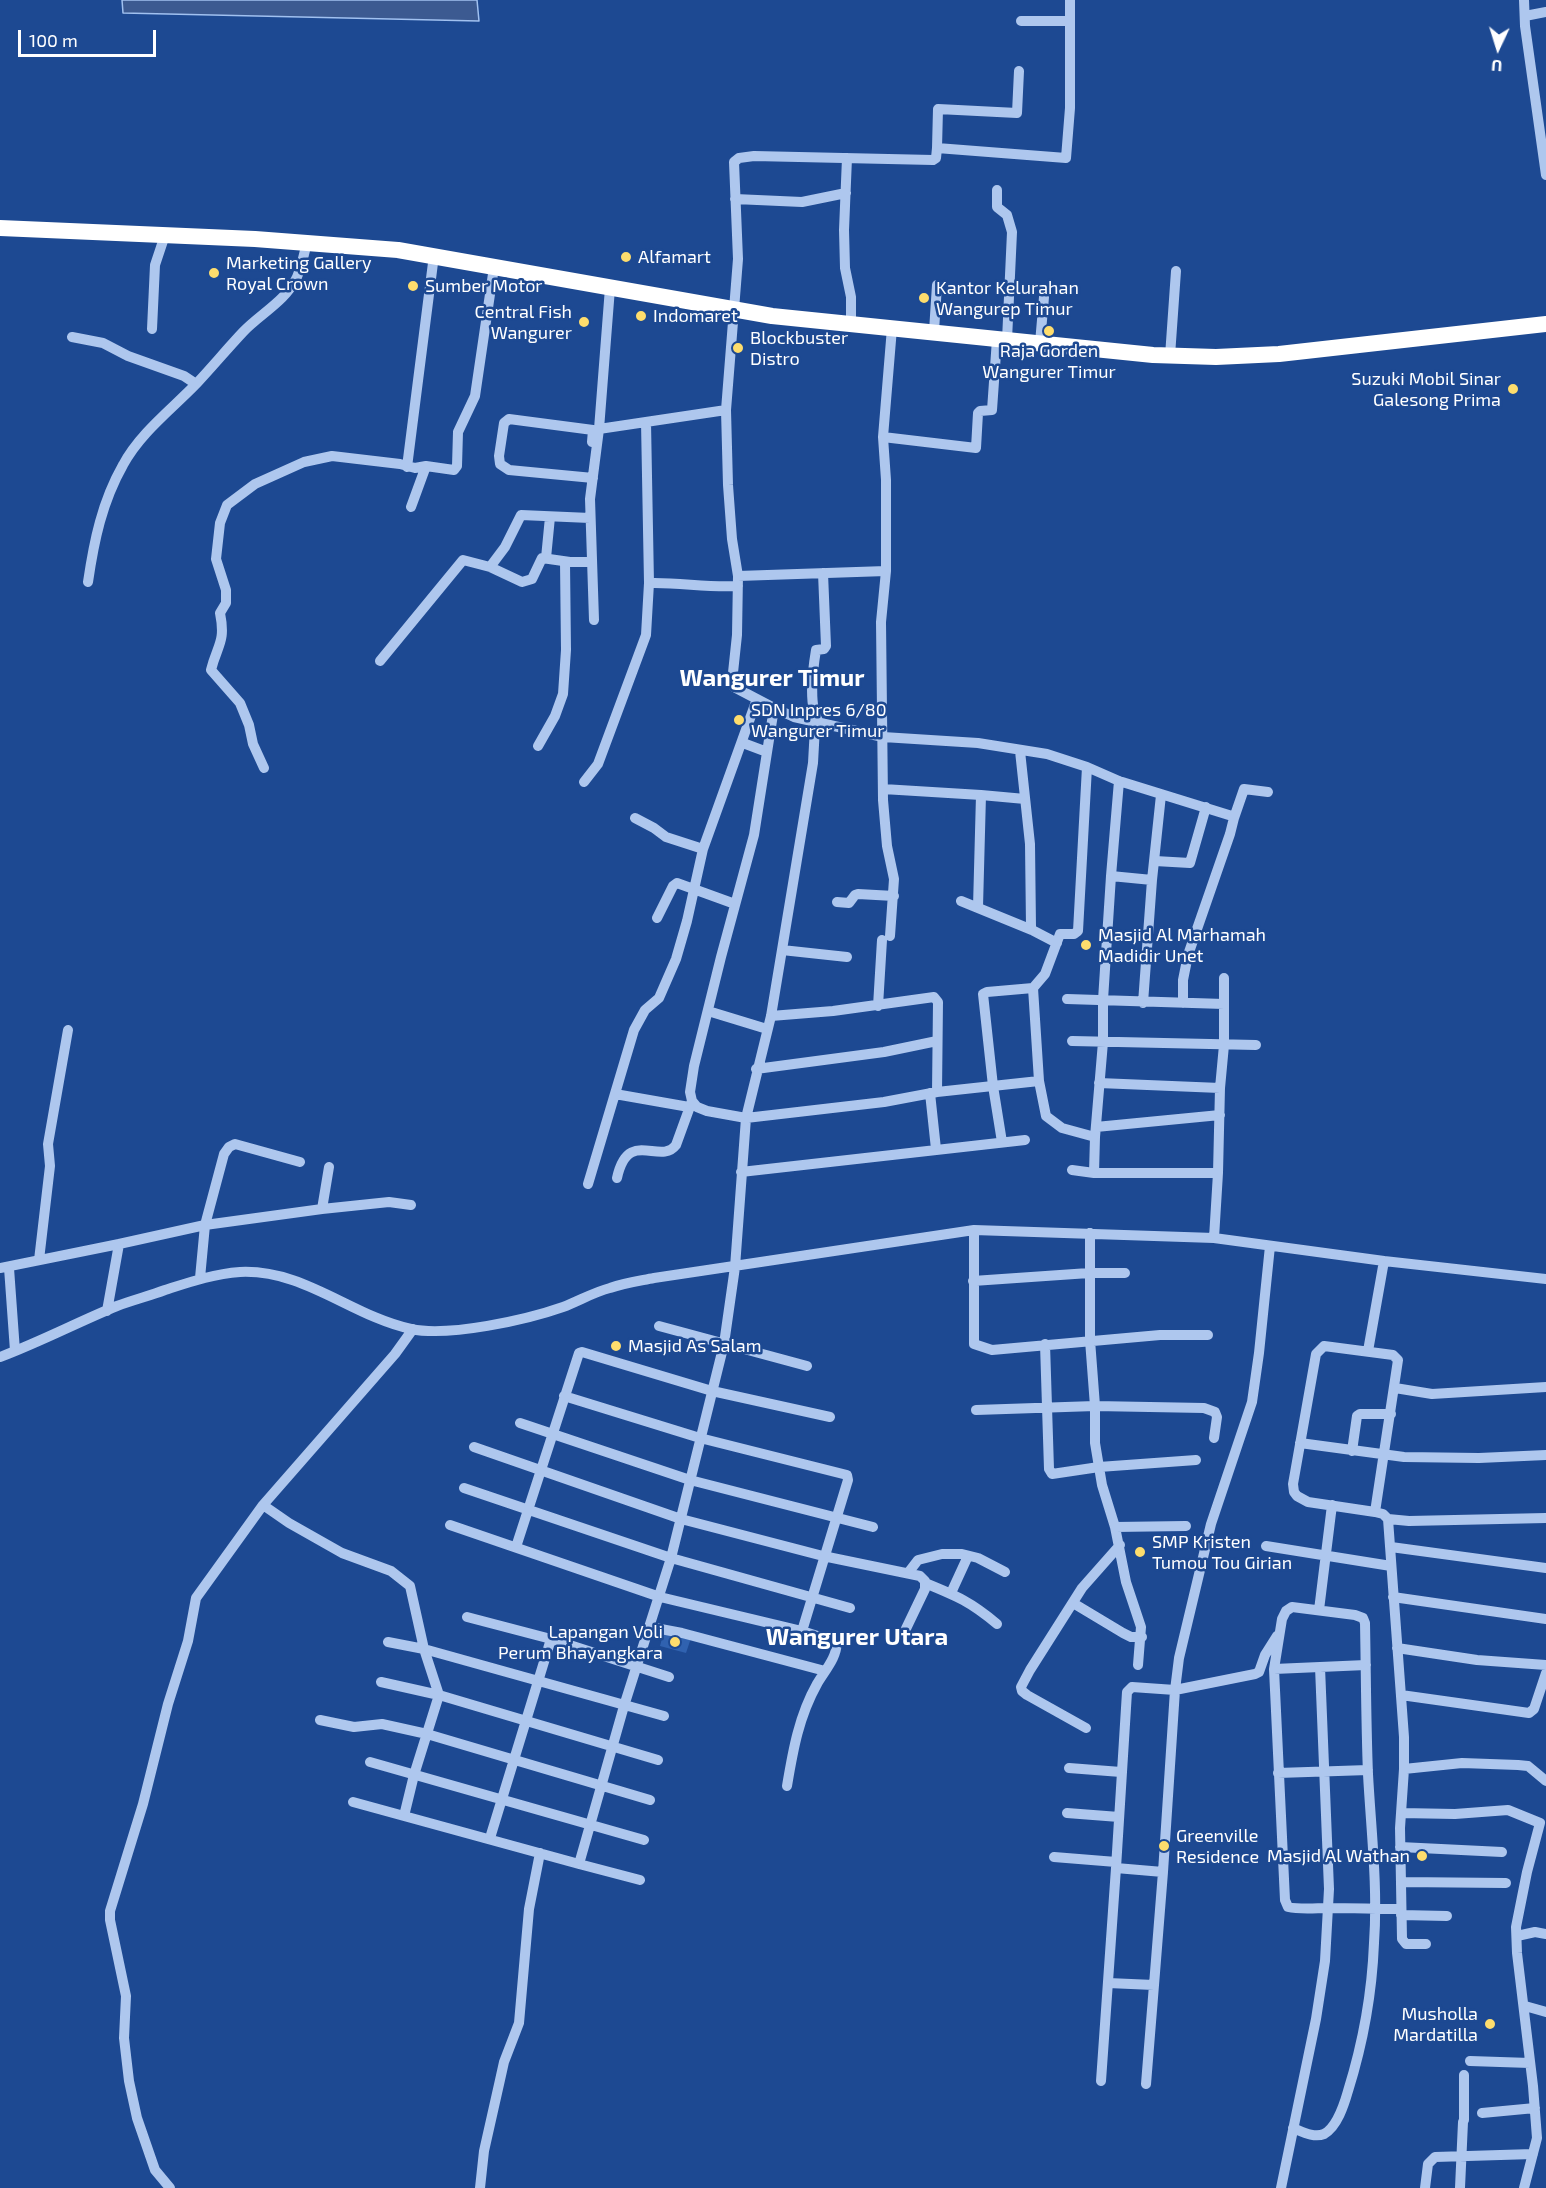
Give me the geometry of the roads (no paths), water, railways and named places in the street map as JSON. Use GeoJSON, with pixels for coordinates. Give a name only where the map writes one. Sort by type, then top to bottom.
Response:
{"type":"FeatureCollection","features":[{"type":"Feature","properties":{"kind":"highway"},"geometry":{"type":"LineString","coordinates":[[0,228],[307,242],[398,250],[735,311],[851,325],[934,331],[1170,356],[1216,357],[1279,354],[1546,324]]}},
{"type":"Feature","properties":{"kind":"street"},"geometry":{"type":"LineString","coordinates":[[937,148],[1066,158],[1070,108],[1070,0]]}},
{"type":"Feature","properties":{"kind":"street"},"geometry":{"type":"LineString","coordinates":[[1524,0],[1526,37],[1546,175]]}},
{"type":"Feature","properties":{"kind":"street"},"geometry":{"type":"LineString","coordinates":[[1525,16],[1546,12]]}},
{"type":"Feature","properties":{"kind":"street"},"geometry":{"type":"LineString","coordinates":[[1021,21],[1070,21]]}},
{"type":"Feature","properties":{"kind":"street"},"geometry":{"type":"LineString","coordinates":[[1019,71],[1017,113],[938,109],[937,148],[936,158],[933,160],[754,156],[739,158],[734,162],[738,259],[726,410],[728,485],[738,581],[737,635],[732,685],[794,717],[883,736],[978,743],[1047,754],[1161,795],[1228,813],[1234,818]]}},
{"type":"Feature","properties":{"kind":"street"},"geometry":{"type":"LineString","coordinates":[[847,158],[845,268],[851,297],[851,325]]}},
{"type":"Feature","properties":{"kind":"street"},"geometry":{"type":"LineString","coordinates":[[883,437],[976,448],[978,413],[992,410],[1002,339],[1012,232],[1007,215],[997,207],[997,190]]}},
{"type":"Feature","properties":{"kind":"street"},"geometry":{"type":"LineString","coordinates":[[735,199],[795,202],[846,193]]}},
{"type":"Feature","properties":{"kind":"street"},"geometry":{"type":"LineString","coordinates":[[152,329],[154,265],[165,235]]}},
{"type":"Feature","properties":{"kind":"street"},"geometry":{"type":"LineString","coordinates":[[88,582],[94,538],[100,516],[123,464],[158,421],[196,384],[244,331],[284,296],[292,286],[301,266],[307,242]]}},
{"type":"Feature","properties":{"kind":"street"},"geometry":{"type":"LineString","coordinates":[[407,467],[434,255]]}},
{"type":"Feature","properties":{"kind":"street"},"geometry":{"type":"LineString","coordinates":[[264,768],[253,744],[249,725],[240,703],[211,670],[222,642],[223,626],[220,613],[226,603],[226,590],[216,559],[220,523],[227,505],[255,484],[304,462],[332,456],[454,471],[457,466],[458,432],[475,396],[494,267]]}},
{"type":"Feature","properties":{"kind":"street"},"geometry":{"type":"LineString","coordinates":[[1170,356],[1176,271]]}},
{"type":"Feature","properties":{"kind":"street"},"geometry":{"type":"LineString","coordinates":[[934,331],[937,285]]}},
{"type":"Feature","properties":{"kind":"street"},"geometry":{"type":"LineString","coordinates":[[590,478],[599,429],[610,288]]}},
{"type":"Feature","properties":{"kind":"street"},"geometry":{"type":"LineString","coordinates":[[1040,343],[1044,297]]}},
{"type":"Feature","properties":{"kind":"street"},"geometry":{"type":"LineString","coordinates":[[878,1006],[886,938],[894,896],[894,879],[887,846],[883,789],[881,622],[886,571],[886,480],[883,437],[892,328]]}},
{"type":"Feature","properties":{"kind":"street"},"geometry":{"type":"LineString","coordinates":[[72,336],[103,343],[135,358],[184,376],[196,384]]}},
{"type":"Feature","properties":{"kind":"street"},"geometry":{"type":"LineString","coordinates":[[599,429],[726,410]]}},
{"type":"Feature","properties":{"kind":"street"},"geometry":{"type":"LineString","coordinates":[[590,478],[509,470],[503,467],[499,456],[504,423],[509,419],[593,430],[590,518],[594,620]]}},
{"type":"Feature","properties":{"kind":"street"},"geometry":{"type":"LineString","coordinates":[[584,782],[598,764],[646,635],[649,582],[646,422]]}},
{"type":"Feature","properties":{"kind":"street"},"geometry":{"type":"LineString","coordinates":[[411,507],[426,466]]}},
{"type":"Feature","properties":{"kind":"street"},"geometry":{"type":"LineString","coordinates":[[490,567],[505,547],[521,515],[590,518]]}},
{"type":"Feature","properties":{"kind":"street"},"geometry":{"type":"LineString","coordinates":[[546,558],[550,517]]}},
{"type":"Feature","properties":{"kind":"street"},"geometry":{"type":"LineString","coordinates":[[380,661],[462,561],[470,560],[490,567],[520,582],[532,579],[540,559],[592,562]]}},
{"type":"Feature","properties":{"kind":"street"},"geometry":{"type":"LineString","coordinates":[[538,746],[555,716],[563,694],[566,650],[565,562]]}},
{"type":"Feature","properties":{"kind":"street"},"geometry":{"type":"LineString","coordinates":[[649,582],[723,587],[738,581],[823,573],[886,571]]}},
{"type":"Feature","properties":{"kind":"street"},"geometry":{"type":"LineString","coordinates":[[819,722],[815,717],[811,690],[816,650],[824,649],[826,646],[823,573]]}},
{"type":"Feature","properties":{"kind":"street"},"geometry":{"type":"LineString","coordinates":[[588,1184],[636,1026],[645,1010],[659,998],[668,978],[687,921],[703,849],[757,699]]}},
{"type":"Feature","properties":{"kind":"street"},"geometry":{"type":"LineString","coordinates":[[617,1178],[621,1161],[631,1154],[646,1150],[666,1152],[672,1150],[691,1104],[690,1092],[694,1066],[754,835],[774,708]]}},
{"type":"Feature","properties":{"kind":"street"},"geometry":{"type":"LineString","coordinates":[[579,1864],[624,1706],[671,1558],[724,1344],[735,1267],[746,1118],[756,1069],[771,1016],[813,764],[815,727],[819,722]]}},
{"type":"Feature","properties":{"kind":"street"},"geometry":{"type":"LineString","coordinates":[[743,743],[767,752]]}},
{"type":"Feature","properties":{"kind":"street"},"geometry":{"type":"LineString","coordinates":[[1020,751],[1030,856],[1032,930]]}},
{"type":"Feature","properties":{"kind":"street"},"geometry":{"type":"LineString","coordinates":[[1002,1142],[983,994],[1033,987],[1045,974],[1060,934],[1078,932],[1087,767]]}},
{"type":"Feature","properties":{"kind":"street"},"geometry":{"type":"LineString","coordinates":[[1094,1173],[1103,1042],[1110,876],[1119,781]]}},
{"type":"Feature","properties":{"kind":"street"},"geometry":{"type":"LineString","coordinates":[[883,789],[1025,800]]}},
{"type":"Feature","properties":{"kind":"street"},"geometry":{"type":"LineString","coordinates":[[1183,1003],[1183,980],[1188,955],[1244,789],[1268,792]]}},
{"type":"Feature","properties":{"kind":"street"},"geometry":{"type":"LineString","coordinates":[[978,907],[981,795]]}},
{"type":"Feature","properties":{"kind":"street"},"geometry":{"type":"LineString","coordinates":[[1143,1003],[1161,795]]}},
{"type":"Feature","properties":{"kind":"street"},"geometry":{"type":"LineString","coordinates":[[1155,861],[1190,862],[1206,807]]}},
{"type":"Feature","properties":{"kind":"street"},"geometry":{"type":"LineString","coordinates":[[635,819],[666,837],[703,849]]}},
{"type":"Feature","properties":{"kind":"street"},"geometry":{"type":"LineString","coordinates":[[1110,876],[1152,880]]}},
{"type":"Feature","properties":{"kind":"street"},"geometry":{"type":"LineString","coordinates":[[657,918],[675,884],[735,904]]}},
{"type":"Feature","properties":{"kind":"street"},"geometry":{"type":"LineString","coordinates":[[837,902],[849,903],[858,894],[894,896]]}},
{"type":"Feature","properties":{"kind":"street"},"geometry":{"type":"LineString","coordinates":[[962,901],[1057,943]]}},
{"type":"Feature","properties":{"kind":"street"},"geometry":{"type":"LineString","coordinates":[[782,950],[847,957]]}},
{"type":"Feature","properties":{"kind":"street"},"geometry":{"type":"LineString","coordinates":[[1214,1238],[1224,1045],[1224,978]]}},
{"type":"Feature","properties":{"kind":"street"},"geometry":{"type":"LineString","coordinates":[[1033,987],[1040,1081],[1046,1116],[1062,1128],[1096,1132],[1220,1116]]}},
{"type":"Feature","properties":{"kind":"street"},"geometry":{"type":"LineString","coordinates":[[771,1016],[878,1006],[934,997],[938,1002],[933,1092],[936,1149]]}},
{"type":"Feature","properties":{"kind":"street"},"geometry":{"type":"LineString","coordinates":[[1067,999],[1224,1004]]}},
{"type":"Feature","properties":{"kind":"street"},"geometry":{"type":"LineString","coordinates":[[708,1011],[767,1029]]}},
{"type":"Feature","properties":{"kind":"street"},"geometry":{"type":"LineString","coordinates":[[39,1260],[50,1166],[48,1144],[68,1030]]}},
{"type":"Feature","properties":{"kind":"street"},"geometry":{"type":"LineString","coordinates":[[756,1069],[884,1052],[937,1041]]}},
{"type":"Feature","properties":{"kind":"street"},"geometry":{"type":"LineString","coordinates":[[1072,1041],[1256,1045]]}},
{"type":"Feature","properties":{"kind":"street"},"geometry":{"type":"LineString","coordinates":[[615,1094],[691,1104],[707,1111],[746,1118],[884,1102],[933,1092],[1040,1081]]}},
{"type":"Feature","properties":{"kind":"street"},"geometry":{"type":"LineString","coordinates":[[1099,1083],[1220,1088]]}},
{"type":"Feature","properties":{"kind":"street"},"geometry":{"type":"LineString","coordinates":[[741,1172],[1025,1140]]}},
{"type":"Feature","properties":{"kind":"street"},"geometry":{"type":"LineString","coordinates":[[200,1278],[205,1226],[224,1154],[229,1147],[236,1144],[300,1162]]}},
{"type":"Feature","properties":{"kind":"street"},"geometry":{"type":"LineString","coordinates":[[322,1209],[329,1167]]}},
{"type":"Feature","properties":{"kind":"street"},"geometry":{"type":"LineString","coordinates":[[1072,1170],[1094,1173],[1218,1173]]}},
{"type":"Feature","properties":{"kind":"street"},"geometry":{"type":"LineString","coordinates":[[15,1351],[5,1268],[205,1226],[389,1202],[411,1205]]}},
{"type":"Feature","properties":{"kind":"street"},"geometry":{"type":"LineString","coordinates":[[974,1230],[974,1344],[992,1350],[1160,1335],[1209,1335]]}},
{"type":"Feature","properties":{"kind":"street"},"geometry":{"type":"LineString","coordinates":[[0,1357],[107,1311],[200,1278],[218,1274],[243,1272],[279,1275],[305,1283],[371,1315],[413,1329],[452,1329],[514,1321],[565,1306],[609,1288],[654,1278],[974,1230],[1214,1238],[1384,1261],[1546,1279]]}},
{"type":"Feature","properties":{"kind":"street"},"geometry":{"type":"LineString","coordinates":[[1090,1233],[1090,1340],[1095,1443],[1106,1502],[1120,1545],[1126,1582],[1139,1618],[1142,1637],[1138,1665]]}},
{"type":"Feature","properties":{"kind":"street"},"geometry":{"type":"LineString","coordinates":[[107,1311],[119,1244]]}},
{"type":"Feature","properties":{"kind":"street"},"geometry":{"type":"LineString","coordinates":[[1146,2084],[1179,1658],[1211,1524],[1252,1402],[1260,1353],[1270,1246]]}},
{"type":"Feature","properties":{"kind":"street"},"geometry":{"type":"LineString","coordinates":[[1368,1351],[1384,1261]]}},
{"type":"Feature","properties":{"kind":"street"},"geometry":{"type":"LineString","coordinates":[[973,1281],[1089,1273],[1125,1274]]}},
{"type":"Feature","properties":{"kind":"street"},"geometry":{"type":"LineString","coordinates":[[659,1326],[807,1366]]}},
{"type":"Feature","properties":{"kind":"street"},"geometry":{"type":"LineString","coordinates":[[170,2188],[155,2170],[137,2118],[129,2080],[124,2038],[126,1995],[110,1911],[143,1804],[168,1704],[188,1641],[193,1605],[201,1588],[263,1505],[395,1354],[413,1329]]}},
{"type":"Feature","properties":{"kind":"street"},"geometry":{"type":"LineString","coordinates":[[1045,1344],[1050,1472],[1057,1474],[1099,1467],[1196,1460]]}},
{"type":"Feature","properties":{"kind":"street"},"geometry":{"type":"LineString","coordinates":[[1375,1512],[1395,1388],[1398,1364],[1396,1357],[1324,1346],[1318,1350],[1293,1484],[1294,1492],[1297,1497],[1308,1502],[1375,1512],[1383,1514],[1388,1519],[1404,1769],[1400,1847],[1403,1942],[1409,1945],[1426,1944]]}},
{"type":"Feature","properties":{"kind":"street"},"geometry":{"type":"LineString","coordinates":[[516,1547],[576,1356],[580,1352],[712,1391],[830,1417]]}},
{"type":"Feature","properties":{"kind":"street"},"geometry":{"type":"LineString","coordinates":[[1395,1388],[1432,1394],[1546,1386]]}},
{"type":"Feature","properties":{"kind":"street"},"geometry":{"type":"LineString","coordinates":[[564,1396],[700,1438],[847,1475],[848,1480],[802,1631]]}},
{"type":"Feature","properties":{"kind":"street"},"geometry":{"type":"LineString","coordinates":[[976,1410],[1161,1406],[1211,1410],[1217,1417],[1215,1438]]}},
{"type":"Feature","properties":{"kind":"street"},"geometry":{"type":"LineString","coordinates":[[1352,1451],[1360,1414],[1390,1414]]}},
{"type":"Feature","properties":{"kind":"street"},"geometry":{"type":"LineString","coordinates":[[520,1423],[690,1480],[873,1527]]}},
{"type":"Feature","properties":{"kind":"street"},"geometry":{"type":"LineString","coordinates":[[1300,1443],[1384,1455],[1479,1458],[1546,1455]]}},
{"type":"Feature","properties":{"kind":"street"},"geometry":{"type":"LineString","coordinates":[[474,1447],[681,1519],[824,1556],[920,1576],[925,1583],[974,1605],[997,1624]]}},
{"type":"Feature","properties":{"kind":"street"},"geometry":{"type":"LineString","coordinates":[[464,1488],[671,1558],[850,1608]]}},
{"type":"Feature","properties":{"kind":"street"},"geometry":{"type":"LineString","coordinates":[[263,1505],[332,1548],[391,1571],[406,1582],[412,1594],[424,1649],[439,1695],[404,1816]]}},
{"type":"Feature","properties":{"kind":"street"},"geometry":{"type":"LineString","coordinates":[[1319,1610],[1332,1506]]}},
{"type":"Feature","properties":{"kind":"street"},"geometry":{"type":"LineString","coordinates":[[1388,1519],[1409,1521],[1546,1518]]}},
{"type":"Feature","properties":{"kind":"street"},"geometry":{"type":"LineString","coordinates":[[450,1525],[660,1597],[802,1631],[836,1642],[837,1647],[805,1708],[796,1735],[786,1786]]}},
{"type":"Feature","properties":{"kind":"street"},"geometry":{"type":"LineString","coordinates":[[1115,1527],[1186,1526]]}},
{"type":"Feature","properties":{"kind":"street"},"geometry":{"type":"LineString","coordinates":[[1086,1728],[1027,1695],[1022,1691],[1022,1687],[1024,1679],[1082,1588],[1120,1545]]}},
{"type":"Feature","properties":{"kind":"street"},"geometry":{"type":"LineString","coordinates":[[1266,1546],[1391,1566]]}},
{"type":"Feature","properties":{"kind":"street"},"geometry":{"type":"LineString","coordinates":[[1391,1547],[1546,1568]]}},
{"type":"Feature","properties":{"kind":"street"},"geometry":{"type":"LineString","coordinates":[[908,1573],[918,1560],[942,1554],[978,1558],[1005,1572]]}},
{"type":"Feature","properties":{"kind":"street"},"geometry":{"type":"LineString","coordinates":[[951,1593],[968,1556]]}},
{"type":"Feature","properties":{"kind":"street"},"geometry":{"type":"LineString","coordinates":[[902,1637],[925,1589],[925,1583]]}},
{"type":"Feature","properties":{"kind":"street"},"geometry":{"type":"LineString","coordinates":[[1393,1597],[1546,1619]]}},
{"type":"Feature","properties":{"kind":"street"},"geometry":{"type":"LineString","coordinates":[[1072,1603],[1123,1634],[1142,1637]]}},
{"type":"Feature","properties":{"kind":"street"},"geometry":{"type":"LineString","coordinates":[[1293,2128],[1317,2136],[1324,2133],[1335,2122],[1345,2099],[1359,2056],[1367,2013],[1375,1909],[1368,1770],[1365,1623],[1363,1618],[1354,1615],[1288,1608],[1279,1634],[1274,1669],[1285,1900],[1288,1906],[1375,1909],[1447,1916]]}},
{"type":"Feature","properties":{"kind":"street"},"geometry":{"type":"LineString","coordinates":[[467,1617],[551,1639],[669,1677]]}},
{"type":"Feature","properties":{"kind":"street"},"geometry":{"type":"LineString","coordinates":[[650,1627],[825,1671]]}},
{"type":"Feature","properties":{"kind":"street"},"geometry":{"type":"LineString","coordinates":[[1101,2081],[1127,1692],[1132,1687],[1175,1690],[1256,1674],[1259,1672],[1265,1654],[1279,1634]]}},
{"type":"Feature","properties":{"kind":"street"},"geometry":{"type":"LineString","coordinates":[[490,1838],[551,1639]]}},
{"type":"Feature","properties":{"kind":"street"},"geometry":{"type":"LineString","coordinates":[[388,1642],[424,1649],[664,1716]]}},
{"type":"Feature","properties":{"kind":"street"},"geometry":{"type":"LineString","coordinates":[[1397,1648],[1477,1660],[1546,1665]]}},
{"type":"Feature","properties":{"kind":"street"},"geometry":{"type":"LineString","coordinates":[[1274,1669],[1366,1665]]}},
{"type":"Feature","properties":{"kind":"street"},"geometry":{"type":"LineString","coordinates":[[1281,2188],[1323,1983],[1328,1908],[1320,1667]]}},
{"type":"Feature","properties":{"kind":"street"},"geometry":{"type":"LineString","coordinates":[[1401,1695],[1529,1713],[1534,1709],[1546,1673]]}},
{"type":"Feature","properties":{"kind":"street"},"geometry":{"type":"LineString","coordinates":[[381,1682],[439,1695],[658,1760]]}},
{"type":"Feature","properties":{"kind":"street"},"geometry":{"type":"LineString","coordinates":[[320,1720],[354,1726],[382,1724],[427,1734],[650,1800]]}},
{"type":"Feature","properties":{"kind":"street"},"geometry":{"type":"LineString","coordinates":[[370,1762],[644,1840]]}},
{"type":"Feature","properties":{"kind":"street"},"geometry":{"type":"LineString","coordinates":[[1404,1769],[1462,1763],[1518,1765],[1528,1766],[1546,1781]]}},
{"type":"Feature","properties":{"kind":"street"},"geometry":{"type":"LineString","coordinates":[[1069,1768],[1121,1772]]}},
{"type":"Feature","properties":{"kind":"street"},"geometry":{"type":"LineString","coordinates":[[1278,1773],[1368,1770]]}},
{"type":"Feature","properties":{"kind":"street"},"geometry":{"type":"LineString","coordinates":[[352,1802],[640,1880]]}},
{"type":"Feature","properties":{"kind":"street"},"geometry":{"type":"LineString","coordinates":[[1401,1814],[1455,1814],[1508,1810],[1540,1824],[1519,1908],[1517,1936],[1537,2138],[1524,2188]]}},
{"type":"Feature","properties":{"kind":"street"},"geometry":{"type":"LineString","coordinates":[[1066,1813],[1119,1817]]}},
{"type":"Feature","properties":{"kind":"street"},"geometry":{"type":"LineString","coordinates":[[1400,1847],[1502,1852]]}},
{"type":"Feature","properties":{"kind":"street"},"geometry":{"type":"LineString","coordinates":[[480,2188],[484,2151],[496,2095],[504,2062],[519,2023],[529,1909],[540,1853]]}},
{"type":"Feature","properties":{"kind":"street"},"geometry":{"type":"LineString","coordinates":[[1054,1857],[1163,1872]]}},
{"type":"Feature","properties":{"kind":"street"},"geometry":{"type":"LineString","coordinates":[[1401,1882],[1506,1884]]}},
{"type":"Feature","properties":{"kind":"street"},"geometry":{"type":"LineString","coordinates":[[1517,1936],[1535,1932],[1546,1934]]}},
{"type":"Feature","properties":{"kind":"street"},"geometry":{"type":"LineString","coordinates":[[1108,1983],[1154,1985]]}},
{"type":"Feature","properties":{"kind":"street"},"geometry":{"type":"LineString","coordinates":[[1524,2006],[1546,2012]]}},
{"type":"Feature","properties":{"kind":"street"},"geometry":{"type":"LineString","coordinates":[[1470,2061],[1530,2064]]}},
{"type":"Feature","properties":{"kind":"street"},"geometry":{"type":"LineString","coordinates":[[1460,2188],[1464,2075]]}},
{"type":"Feature","properties":{"kind":"street"},"geometry":{"type":"LineString","coordinates":[[1482,2113],[1535,2108]]}},
{"type":"Feature","properties":{"kind":"street"},"geometry":{"type":"LineString","coordinates":[[1425,2188],[1428,2164],[1432,2158],[1533,2154]]}},
{"type":"Feature","properties":{"kind":"place","name":"Alfamart"},"geometry":{"type":"Point","coordinates":[626,257]}},
{"type":"Feature","properties":{"kind":"place","name":"Marketing Gallery Royal Crown"},"geometry":{"type":"Point","coordinates":[214,273]}},
{"type":"Feature","properties":{"kind":"place","name":"Sumber Motor"},"geometry":{"type":"Point","coordinates":[413,286]}},
{"type":"Feature","properties":{"kind":"place","name":"Kantor Kelurahan Wangurep Timur"},"geometry":{"type":"Point","coordinates":[924,298]}},
{"type":"Feature","properties":{"kind":"place","name":"Indomaret"},"geometry":{"type":"Point","coordinates":[641,316]}},
{"type":"Feature","properties":{"kind":"place","name":"Central Fish Wangurer"},"geometry":{"type":"Point","coordinates":[584,322]}},
{"type":"Feature","properties":{"kind":"place","name":"Raja Gorden Wangurer Timur"},"geometry":{"type":"Point","coordinates":[1049,331]}},
{"type":"Feature","properties":{"kind":"place","name":"Blockbuster Distro"},"geometry":{"type":"Point","coordinates":[738,348]}},
{"type":"Feature","properties":{"kind":"place","name":"Suzuki Mobil Sinar Galesong Prima"},"geometry":{"type":"Point","coordinates":[1513,389]}},
{"type":"Feature","properties":{"kind":"place","name":"SDN Inpres 6/80 Wangurer Timur"},"geometry":{"type":"Point","coordinates":[739,720]}},
{"type":"Feature","properties":{"kind":"place","name":"Masjid Al Marhamah Madidir Unet"},"geometry":{"type":"Point","coordinates":[1086,945]}},
{"type":"Feature","properties":{"kind":"place","name":"Masjid As Salam"},"geometry":{"type":"Point","coordinates":[616,1346]}},
{"type":"Feature","properties":{"kind":"place","name":"SMP Kristen Tumou Tou Girian"},"geometry":{"type":"Point","coordinates":[1140,1552]}},
{"type":"Feature","properties":{"kind":"place","name":"Lapangan Voli Perum Bhayangkara"},"geometry":{"type":"Point","coordinates":[675,1642]}},
{"type":"Feature","properties":{"kind":"place","name":"Greenville Residence"},"geometry":{"type":"Point","coordinates":[1164,1846]}},
{"type":"Feature","properties":{"kind":"place","name":"Masjid Al Wathan"},"geometry":{"type":"Point","coordinates":[1422,1856]}},
{"type":"Feature","properties":{"kind":"place","name":"Musholla Mardatilla"},"geometry":{"type":"Point","coordinates":[1490,2024]}},
{"type":"Feature","properties":{"kind":"district","name":"Wangurer Timur"},"geometry":{"type":"Point","coordinates":[772,678]}},
{"type":"Feature","properties":{"kind":"district","name":"Wangurer Utara"},"geometry":{"type":"Point","coordinates":[857,1637]}}]}
